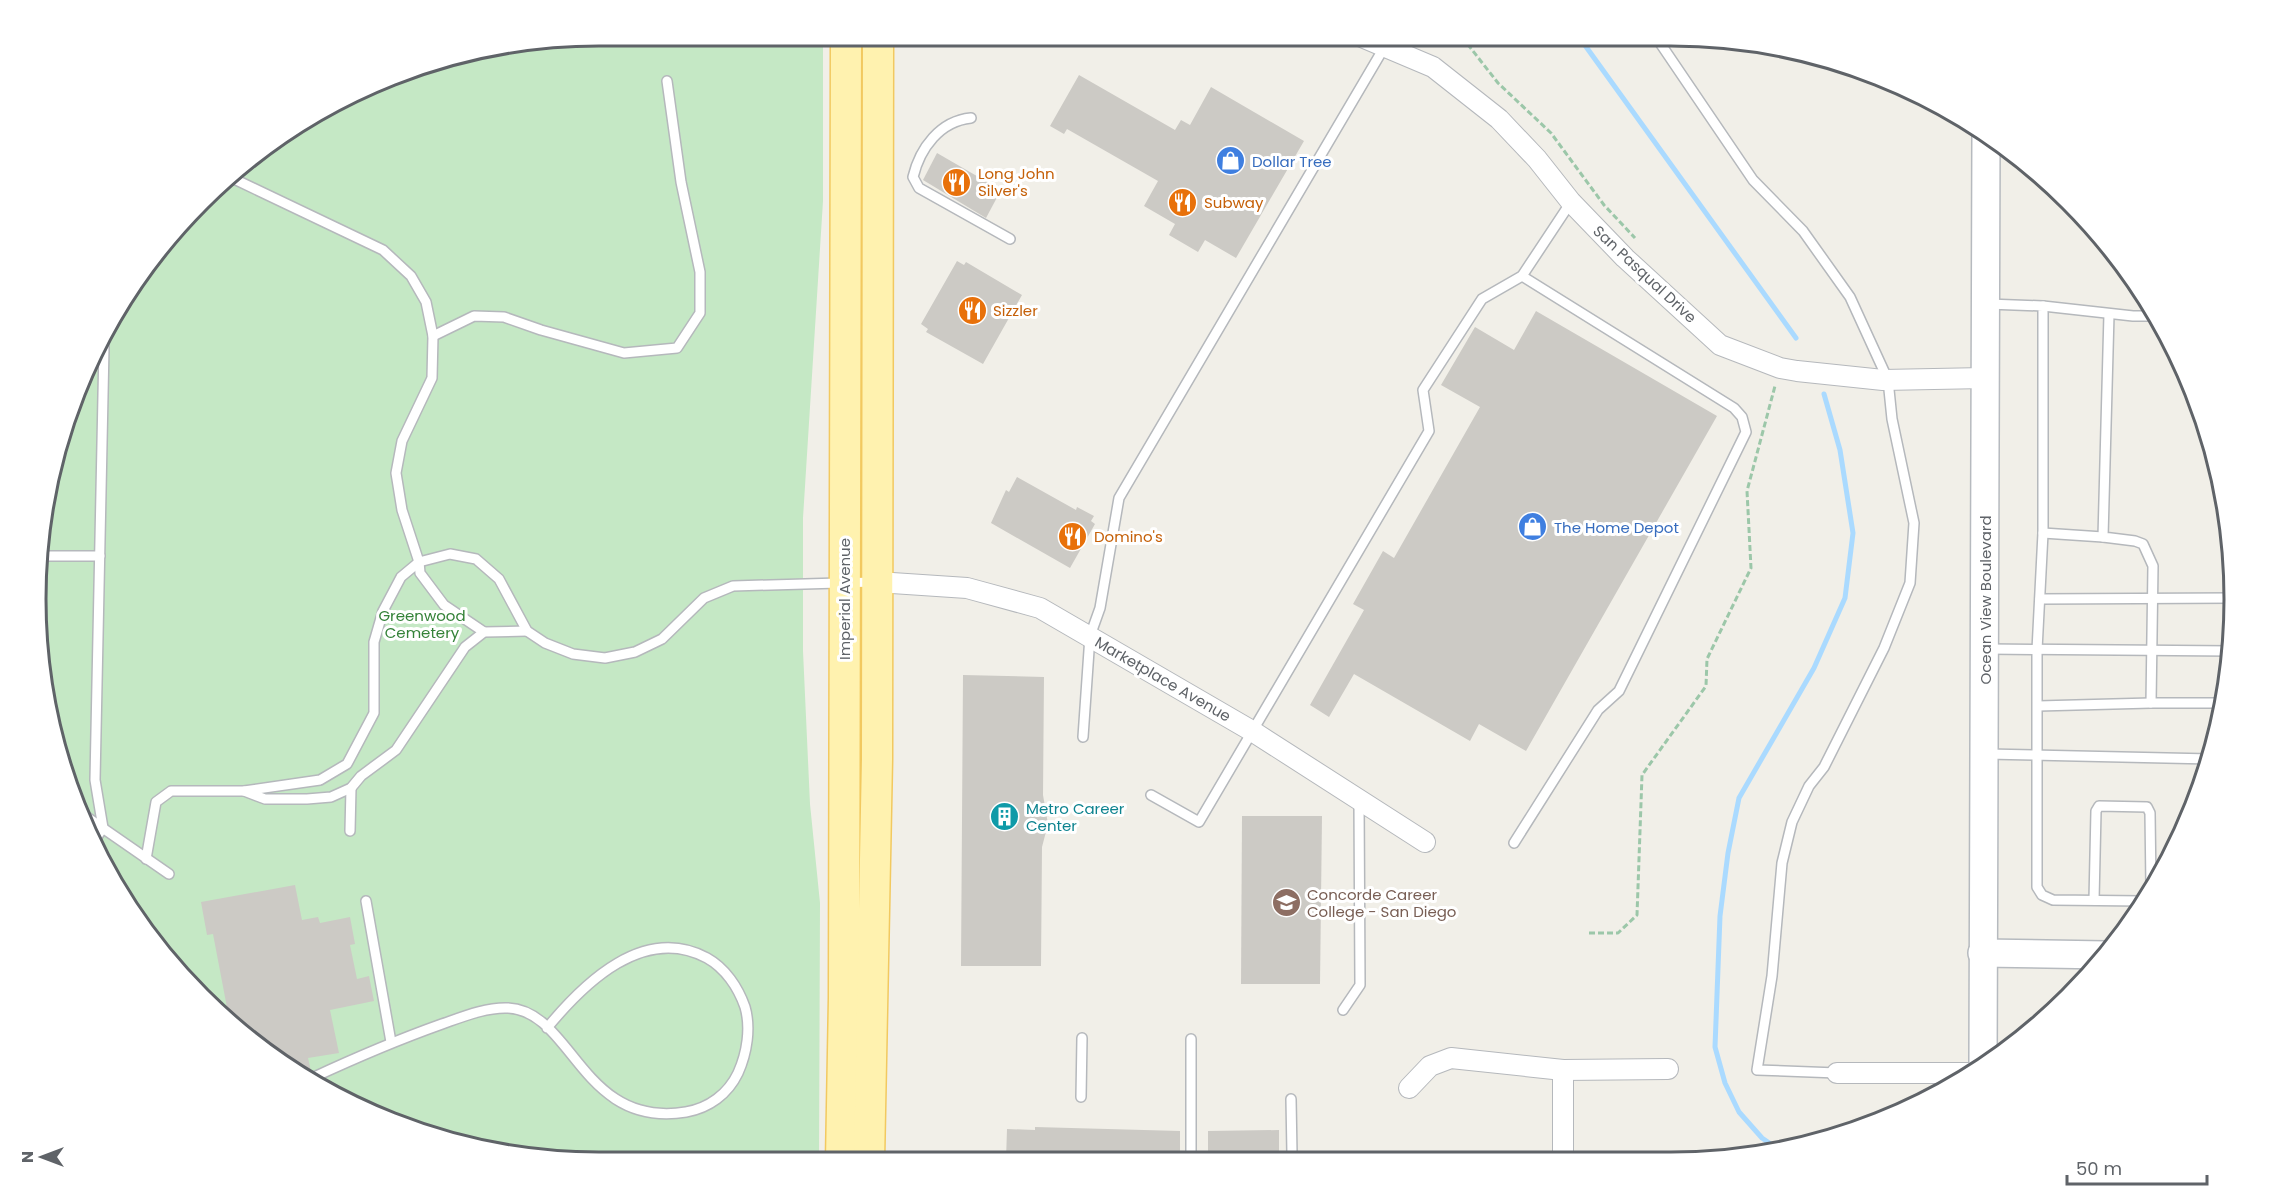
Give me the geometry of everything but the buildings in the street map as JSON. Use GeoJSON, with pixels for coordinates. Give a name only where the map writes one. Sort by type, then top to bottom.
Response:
{"type":"FeatureCollection","features":[{"type":"Feature","properties":{"kind":"main road","name":"Imperial Avenue"},"geometry":{"type":"LineString","coordinates":[[841,1152],[844,998],[846,46]]}},
{"type":"Feature","properties":{"kind":"main road"},"geometry":{"type":"LineString","coordinates":[[869,1152],[877,759],[878,46]]}},
{"type":"Feature","properties":{"kind":"main road","name":"Ocean View Boulevard"},"geometry":{"type":"LineString","coordinates":[[1983,1056],[1986,145]]}},
{"type":"Feature","properties":{"kind":"main road"},"geometry":{"type":"LineString","coordinates":[[1982,953],[2095,955]]}},
{"type":"Feature","properties":{"kind":"street","name":"San Pasqual Drive"},"geometry":{"type":"LineString","coordinates":[[1385,46],[1433,67],[1499,119],[1537,159],[1571,202],[1625,258],[1720,345],[1780,368],[1888,380],[1985,378]]}},
{"type":"Feature","properties":{"kind":"street","name":"Marketplace Avenue"},"geometry":{"type":"LineString","coordinates":[[877,582],[967,588],[1040,608],[1252,731],[1425,842]]}},
{"type":"Feature","properties":{"kind":"street"},"geometry":{"type":"LineString","coordinates":[[1409,1088],[1430,1066],[1450,1058],[1563,1070],[1668,1069]]}},
{"type":"Feature","properties":{"kind":"street"},"geometry":{"type":"LineString","coordinates":[[1563,1070],[1563,1152]]}},
{"type":"Feature","properties":{"kind":"street"},"geometry":{"type":"LineString","coordinates":[[1837,1073],[1956,1073]]}},
{"type":"Feature","properties":{"kind":"lane"},"geometry":{"type":"LineString","coordinates":[[1083,737],[1090,636],[1100,608],[1119,498],[1385,46]]}},
{"type":"Feature","properties":{"kind":"lane"},"geometry":{"type":"LineString","coordinates":[[1662,46],[1752,180],[1803,231],[1850,297],[1888,380],[1892,419],[1914,524],[1910,583],[1868,683],[1824,767],[1809,786],[1792,822],[1782,863],[1772,976],[1758,1070],[1837,1073]]}},
{"type":"Feature","properties":{"kind":"lane"},"geometry":{"type":"LineString","coordinates":[[434,336],[474,316],[504,317],[624,353],[677,348],[700,313],[700,272],[681,182],[667,81]]}},
{"type":"Feature","properties":{"kind":"lane"},"geometry":{"type":"LineString","coordinates":[[971,118],[953,120],[939,130],[916,164],[913,177],[920,189],[1010,240]]}},
{"type":"Feature","properties":{"kind":"lane"},"geometry":{"type":"LineString","coordinates":[[239,181],[383,250],[411,276],[426,302],[434,336],[432,378],[402,441],[396,473],[402,510],[419,562],[420,573],[444,605],[484,632],[527,631]]}},
{"type":"Feature","properties":{"kind":"lane"},"geometry":{"type":"LineString","coordinates":[[1151,795],[1199,822],[1429,431],[1423,390],[1482,299],[1522,276],[1571,202]]}},
{"type":"Feature","properties":{"kind":"lane"},"geometry":{"type":"LineString","coordinates":[[1514,843],[1598,710],[1619,691],[1746,432],[1742,417],[1734,408],[1522,276]]}},
{"type":"Feature","properties":{"kind":"lane"},"geometry":{"type":"LineString","coordinates":[[1986,304],[2043,306],[2109,314],[2145,315]]}},
{"type":"Feature","properties":{"kind":"lane"},"geometry":{"type":"LineString","coordinates":[[2043,306],[2043,533],[2037,650],[2037,887],[2042,896],[2053,900],[2135,901]]}},
{"type":"Feature","properties":{"kind":"lane"},"geometry":{"type":"LineString","coordinates":[[2103,537],[2109,314]]}},
{"type":"Feature","properties":{"kind":"lane"},"geometry":{"type":"LineString","coordinates":[[99,833],[103,828],[95,780],[100,556],[100,364]]}},
{"type":"Feature","properties":{"kind":"lane"},"geometry":{"type":"LineString","coordinates":[[2043,533],[2103,537],[2143,544],[2153,566],[2151,703]]}},
{"type":"Feature","properties":{"kind":"lane"},"geometry":{"type":"LineString","coordinates":[[146,859],[156,802],[171,791],[244,791],[320,780],[347,764],[374,713],[374,642],[383,611],[401,577],[419,562],[450,554],[476,560],[499,579],[527,631],[545,643],[573,654],[605,658],[635,652],[662,639],[704,598],[733,586],[877,582]]}},
{"type":"Feature","properties":{"kind":"lane"},"geometry":{"type":"LineString","coordinates":[[49,556],[100,556]]}},
{"type":"Feature","properties":{"kind":"lane"},"geometry":{"type":"LineString","coordinates":[[2040,599],[2224,598]]}},
{"type":"Feature","properties":{"kind":"lane"},"geometry":{"type":"LineString","coordinates":[[244,791],[265,799],[307,799],[331,797],[351,788],[361,776],[396,750],[465,647],[484,632]]}},
{"type":"Feature","properties":{"kind":"lane"},"geometry":{"type":"LineString","coordinates":[[1985,649],[2222,651]]}},
{"type":"Feature","properties":{"kind":"lane"},"geometry":{"type":"LineString","coordinates":[[2038,706],[2215,703]]}},
{"type":"Feature","properties":{"kind":"lane"},"geometry":{"type":"LineString","coordinates":[[1985,753],[2201,759]]}},
{"type":"Feature","properties":{"kind":"lane"},"geometry":{"type":"LineString","coordinates":[[350,831],[351,788]]}},
{"type":"Feature","properties":{"kind":"lane"},"geometry":{"type":"LineString","coordinates":[[1343,1010],[1360,985],[1359,801]]}},
{"type":"Feature","properties":{"kind":"lane"},"geometry":{"type":"LineString","coordinates":[[2094,900],[2096,811],[2099,806],[2147,807],[2150,813],[2151,874]]}},
{"type":"Feature","properties":{"kind":"lane"},"geometry":{"type":"LineString","coordinates":[[94,822],[170,874]]}},
{"type":"Feature","properties":{"kind":"lane"},"geometry":{"type":"LineString","coordinates":[[366,901],[391,1042]]}},
{"type":"Feature","properties":{"kind":"lane"},"geometry":{"type":"LineString","coordinates":[[318,1075],[391,1042],[472,1014],[507,1008],[528,1015],[547,1029],[601,1089],[622,1104],[634,1110],[671,1114],[711,1105],[727,1088],[743,1061],[748,1023],[738,988],[716,963],[683,949],[662,948],[639,952],[621,960],[585,990],[547,1029]]}},
{"type":"Feature","properties":{"kind":"lane"},"geometry":{"type":"LineString","coordinates":[[1082,1038],[1082,1097]]}},
{"type":"Feature","properties":{"kind":"lane"},"geometry":{"type":"LineString","coordinates":[[1191,1039],[1191,1152]]}},
{"type":"Feature","properties":{"kind":"lane"},"geometry":{"type":"LineString","coordinates":[[1291,1099],[1292,1152]]}},
{"type":"Feature","properties":{"kind":"path"},"geometry":{"type":"LineString","coordinates":[[1469,46],[1498,82],[1551,133],[1604,205],[1636,240]]}},
{"type":"Feature","properties":{"kind":"path"},"geometry":{"type":"LineString","coordinates":[[1589,933],[1618,933],[1636,915],[1642,775],[1707,686],[1707,658],[1751,568],[1747,491],[1780,368]]}},
{"type":"Feature","properties":{"kind":"green space","name":"Greenwood Cemetery"},"geometry":{"type":"Polygon","coordinates":[[[600,46],[823,46],[823,201],[803,518],[803,651],[810,804],[820,903],[819,1152],[563,1151],[492,1142],[422,1123],[355,1095],[323,1078],[263,1038],[208,991],[161,936],[140,907],[104,844],[89,811],[65,743],[57,707],[51,672],[46,600],[51,527],[57,492],[65,456],[89,388],[121,323],[140,292],[161,263],[208,208],[263,161],[292,140],[355,104],[388,89],[456,65],[492,57],[527,51],[600,46]]]}},
{"type":"Feature","properties":{"kind":"waterway"},"geometry":{"type":"LineString","coordinates":[[1585,46],[1796,338]]}},
{"type":"Feature","properties":{"kind":"waterway"},"geometry":{"type":"LineString","coordinates":[[1770,1144],[1762,1138],[1739,1112],[1725,1083],[1715,1047],[1720,916],[1728,853],[1739,798],[1814,668],[1845,598],[1853,533],[1840,450],[1824,394]]}},
{"type":"Feature","properties":{"kind":"place","name":"Dollar Tree"},"geometry":{"type":"Point","coordinates":[1231,161]}},
{"type":"Feature","properties":{"kind":"place","name":"Long John Silver's"},"geometry":{"type":"Point","coordinates":[957,182]}},
{"type":"Feature","properties":{"kind":"place","name":"Subway"},"geometry":{"type":"Point","coordinates":[1183,202]}},
{"type":"Feature","properties":{"kind":"place","name":"Sizzler"},"geometry":{"type":"Point","coordinates":[972,310]}},
{"type":"Feature","properties":{"kind":"place","name":"The Home Depot"},"geometry":{"type":"Point","coordinates":[1533,527]}},
{"type":"Feature","properties":{"kind":"place","name":"Domino's"},"geometry":{"type":"Point","coordinates":[1073,536]}},
{"type":"Feature","properties":{"kind":"place","name":"Metro Career Center"},"geometry":{"type":"Point","coordinates":[1005,817]}},
{"type":"Feature","properties":{"kind":"place","name":"Concorde Career College - San Diego"},"geometry":{"type":"Point","coordinates":[1286,903]}}]}
